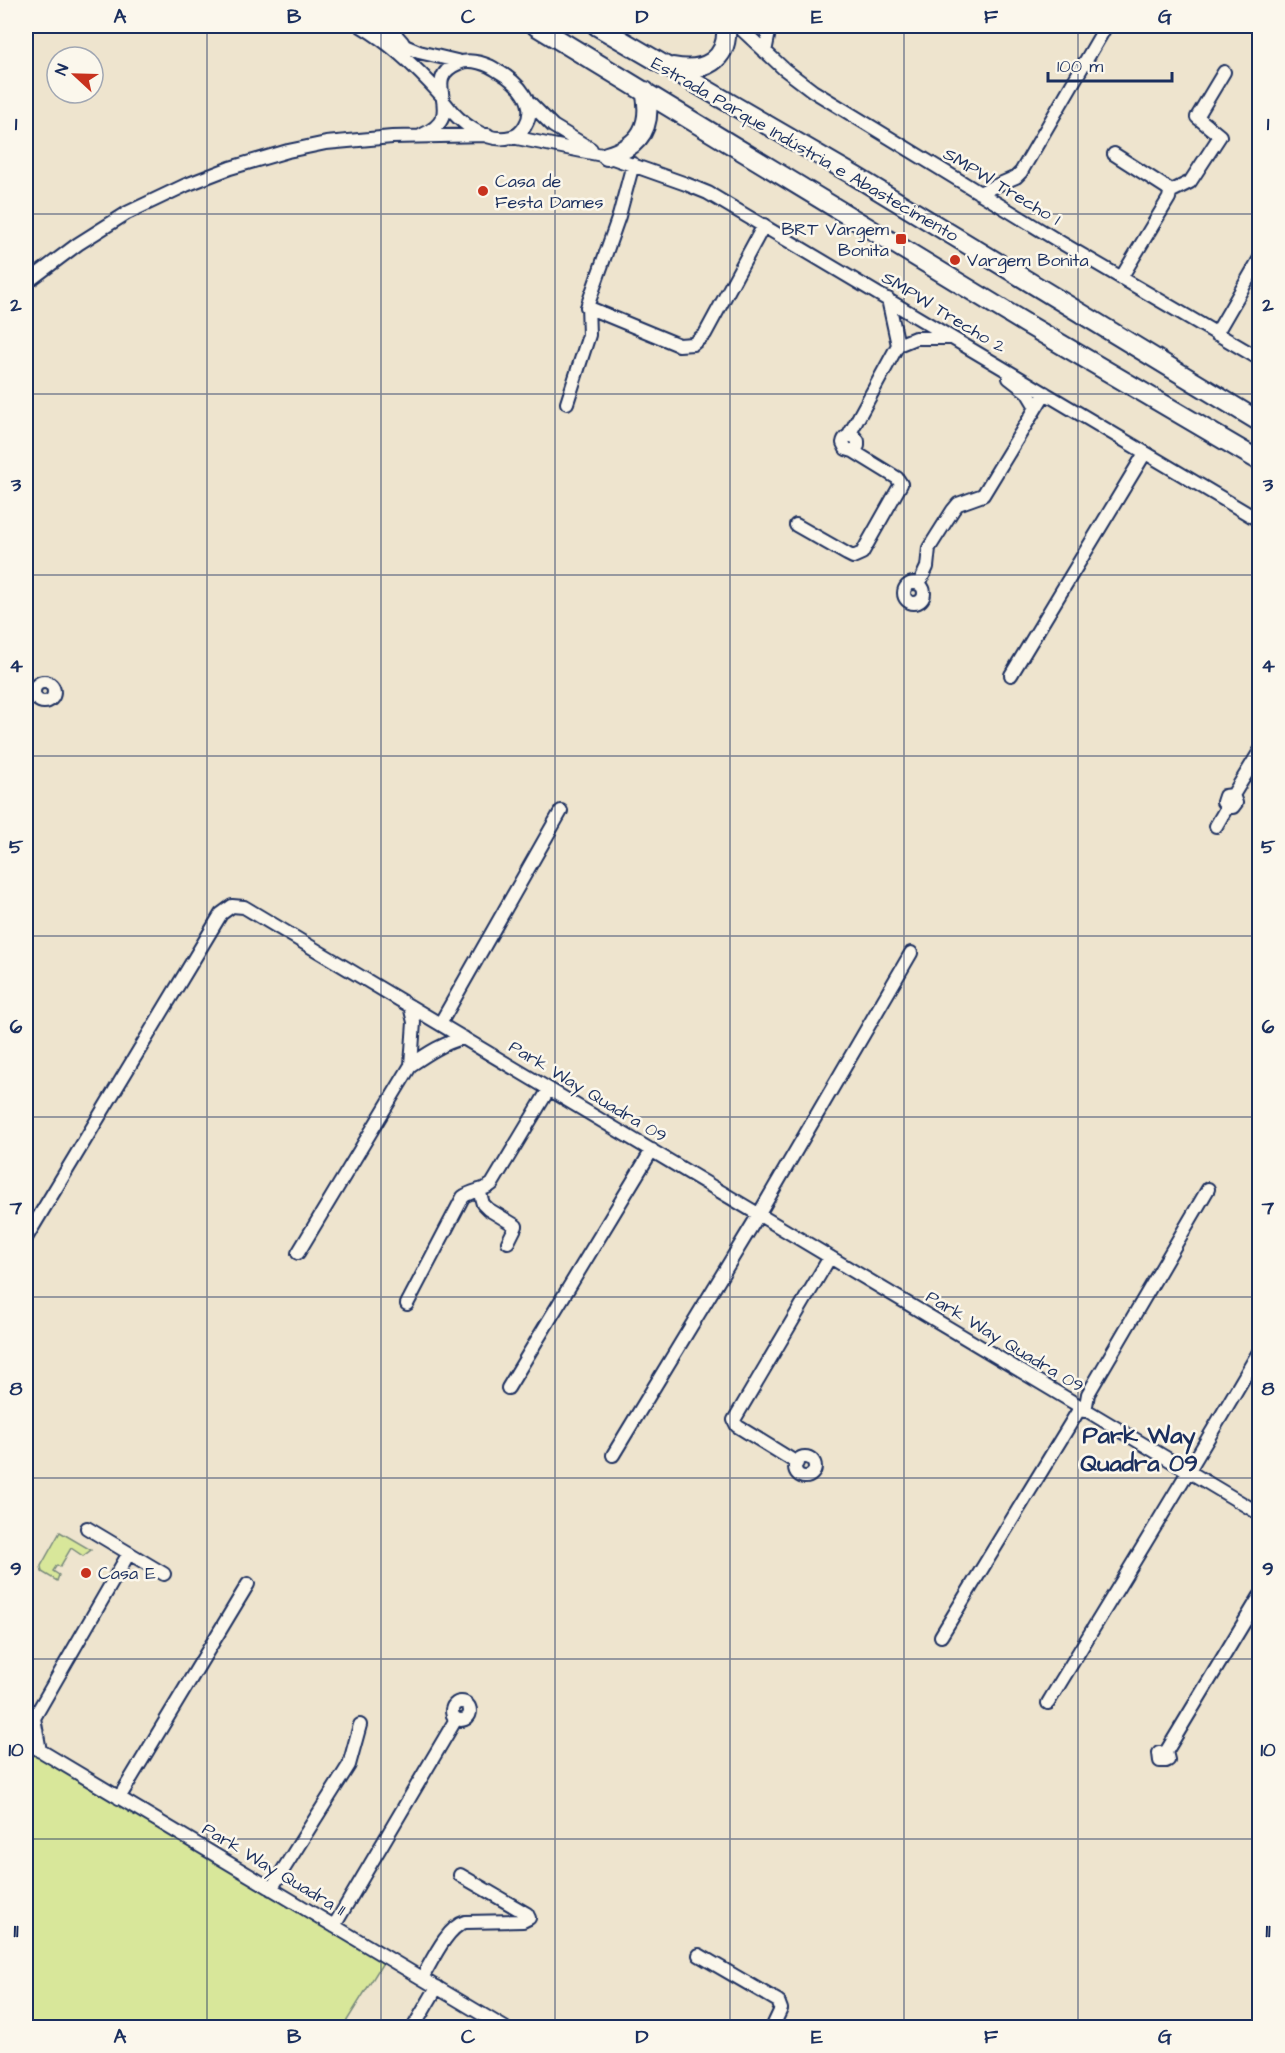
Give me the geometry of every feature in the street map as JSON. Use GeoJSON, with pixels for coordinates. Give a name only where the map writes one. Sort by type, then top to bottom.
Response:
{"type":"FeatureCollection","features":[{"type":"Feature","properties":{"kind":"highway","name":"Estrada Parque Indústria e Abastecimento"},"geometry":{"type":"LineString","coordinates":[[536,26],[1025,323],[1260,461]]}},
{"type":"Feature","properties":{"kind":"highway","name":"Estrada Parque Indústria e Abastecimento"},"geometry":{"type":"LineString","coordinates":[[597,26],[855,176],[1260,422]]}},
{"type":"Feature","properties":{"kind":"highway"},"geometry":{"type":"LineString","coordinates":[[663,65],[688,70],[708,65],[722,50],[726,26]]}},
{"type":"Feature","properties":{"kind":"highway"},"geometry":{"type":"LineString","coordinates":[[379,30],[400,44]]}},
{"type":"Feature","properties":{"kind":"highway"},"geometry":{"type":"LineString","coordinates":[[603,155],[633,143],[643,132],[649,112],[645,91]]}},
{"type":"Feature","properties":{"kind":"street"},"geometry":{"type":"LineString","coordinates":[[361,26],[379,30],[420,70],[459,119],[474,130],[488,135]]}},
{"type":"Feature","properties":{"kind":"street"},"geometry":{"type":"LineString","coordinates":[[979,193],[1016,177],[1021,172],[1106,26]]}},
{"type":"Feature","properties":{"kind":"street"},"geometry":{"type":"LineString","coordinates":[[741,29],[772,29],[765,52]]}},
{"type":"Feature","properties":{"kind":"street","name":"SMPW Trecho 1"},"geometry":{"type":"LineString","coordinates":[[741,29],[813,91],[1120,278],[1260,359]]}},
{"type":"Feature","properties":{"kind":"street"},"geometry":{"type":"LineString","coordinates":[[400,44],[419,52],[461,62],[482,64],[496,69],[516,85],[553,126],[603,155]]}},
{"type":"Feature","properties":{"kind":"street"},"geometry":{"type":"LineString","coordinates":[[420,136],[433,130],[445,113],[440,86],[442,77],[449,69],[461,62]]}},
{"type":"Feature","properties":{"kind":"street"},"geometry":{"type":"LineString","coordinates":[[1170,192],[1190,182],[1220,136],[1197,117],[1224,72]]}},
{"type":"Feature","properties":{"kind":"street"},"geometry":{"type":"LineString","coordinates":[[512,137],[519,133],[526,124],[530,103]]}},
{"type":"Feature","properties":{"kind":"street"},"geometry":{"type":"LineString","coordinates":[[26,283],[78,244],[127,213],[186,185],[230,168],[288,151],[326,143],[420,136],[488,135],[512,137],[603,155]]}},
{"type":"Feature","properties":{"kind":"street"},"geometry":{"type":"LineString","coordinates":[[1114,154],[1170,192],[1169,198],[1120,278]]}},
{"type":"Feature","properties":{"kind":"street","name":"SMPW Trecho 2"},"geometry":{"type":"LineString","coordinates":[[603,155],[708,193],[1260,521]]}},
{"type":"Feature","properties":{"kind":"street"},"geometry":{"type":"LineString","coordinates":[[567,403],[590,335],[587,307],[619,216],[633,164]]}},
{"type":"Feature","properties":{"kind":"street"},"geometry":{"type":"LineString","coordinates":[[587,307],[679,345],[693,344],[705,334],[764,225]]}},
{"type":"Feature","properties":{"kind":"street"},"geometry":{"type":"LineString","coordinates":[[1216,334],[1260,258]]}},
{"type":"Feature","properties":{"kind":"street"},"geometry":{"type":"LineString","coordinates":[[888,299],[898,345]]}},
{"type":"Feature","properties":{"kind":"street"},"geometry":{"type":"LineString","coordinates":[[796,525],[847,554],[853,556],[862,553],[902,484],[897,478],[853,451],[857,448],[858,441],[856,437],[849,435],[898,345],[924,337],[954,339]]}},
{"type":"Feature","properties":{"kind":"street"},"geometry":{"type":"LineString","coordinates":[[1006,369],[1010,381],[1027,392],[1036,407]]}},
{"type":"Feature","properties":{"kind":"street"},"geometry":{"type":"LineString","coordinates":[[920,584],[927,567],[929,548],[952,510],[958,504],[983,495],[1045,393]]}},
{"type":"Feature","properties":{"kind":"street"},"geometry":{"type":"LineString","coordinates":[[1011,675],[1145,453]]}},
{"type":"Feature","properties":{"kind":"street"},"geometry":{"type":"LineString","coordinates":[[1216,826],[1227,807],[1223,799],[1227,795],[1233,795],[1260,751]]}},
{"type":"Feature","properties":{"kind":"street"},"geometry":{"type":"LineString","coordinates":[[440,1024],[561,811]]}},
{"type":"Feature","properties":{"kind":"street","name":"Park Way Quadra 09"},"geometry":{"type":"LineString","coordinates":[[26,1238],[221,914],[232,906],[243,907],[1260,1514]]}},
{"type":"Feature","properties":{"kind":"street"},"geometry":{"type":"LineString","coordinates":[[613,1455],[759,1214],[911,953]]}},
{"type":"Feature","properties":{"kind":"street"},"geometry":{"type":"LineString","coordinates":[[298,1253],[411,1065],[414,1022],[410,1006]]}},
{"type":"Feature","properties":{"kind":"street"},"geometry":{"type":"LineString","coordinates":[[411,1065],[430,1052],[464,1038]]}},
{"type":"Feature","properties":{"kind":"street"},"geometry":{"type":"LineString","coordinates":[[414,1041],[430,1052]]}},
{"type":"Feature","properties":{"kind":"street"},"geometry":{"type":"LineString","coordinates":[[407,1304],[463,1197],[488,1188],[498,1176],[549,1089]]}},
{"type":"Feature","properties":{"kind":"street"},"geometry":{"type":"LineString","coordinates":[[508,1388],[652,1150]]}},
{"type":"Feature","properties":{"kind":"street"},"geometry":{"type":"LineString","coordinates":[[941,1636],[1088,1394],[1208,1189]]}},
{"type":"Feature","properties":{"kind":"street"},"geometry":{"type":"LineString","coordinates":[[479,1190],[483,1204],[516,1226],[508,1242]]}},
{"type":"Feature","properties":{"kind":"street"},"geometry":{"type":"LineString","coordinates":[[797,1462],[737,1426],[735,1416],[830,1257]]}},
{"type":"Feature","properties":{"kind":"street"},"geometry":{"type":"LineString","coordinates":[[1048,1703],[1189,1472],[1260,1350]]}},
{"type":"Feature","properties":{"kind":"street"},"geometry":{"type":"LineString","coordinates":[[87,1528],[164,1574]]}},
{"type":"Feature","properties":{"kind":"street"},"geometry":{"type":"LineString","coordinates":[[40,1751],[30,1720],[129,1553]]}},
{"type":"Feature","properties":{"kind":"street"},"geometry":{"type":"LineString","coordinates":[[119,1798],[248,1584]]}},
{"type":"Feature","properties":{"kind":"street"},"geometry":{"type":"LineString","coordinates":[[1166,1752],[1260,1596]]}},
{"type":"Feature","properties":{"kind":"street"},"geometry":{"type":"LineString","coordinates":[[334,1926],[456,1719]]}},
{"type":"Feature","properties":{"kind":"street"},"geometry":{"type":"LineString","coordinates":[[271,1889],[349,1765],[360,1725]]}},
{"type":"Feature","properties":{"kind":"street","name":"Park Way Quadra 11"},"geometry":{"type":"LineString","coordinates":[[26,1742],[505,2028]]}},
{"type":"Feature","properties":{"kind":"street"},"geometry":{"type":"LineString","coordinates":[[422,1978],[457,1924],[523,1921],[529,1918],[527,1914],[460,1875]]}},
{"type":"Feature","properties":{"kind":"street"},"geometry":{"type":"LineString","coordinates":[[699,1954],[778,2001],[782,2009],[772,2028]]}},
{"type":"Feature","properties":{"kind":"street"},"geometry":{"type":"LineString","coordinates":[[413,2028],[437,1987]]}},
{"type":"Feature","properties":{"kind":"green space"},"geometry":{"type":"Polygon","coordinates":[[[60,1532],[91,1550],[83,1556],[71,1548],[60,1567],[57,1565],[53,1571],[59,1575],[57,1581],[42,1572],[41,1566],[60,1532]]]}},
{"type":"Feature","properties":{"kind":"green space"},"geometry":{"type":"Polygon","coordinates":[[[26,1744],[389,1953],[343,2027],[26,2027],[26,1744]]]}},
{"type":"Feature","properties":{"kind":"place","name":"Casa de Festa Dames"},"geometry":{"type":"Point","coordinates":[483,191]}},
{"type":"Feature","properties":{"kind":"place","name":"BRT Vargem Bonita"},"geometry":{"type":"Point","coordinates":[901,239]}},
{"type":"Feature","properties":{"kind":"place","name":"Vargem Bonita"},"geometry":{"type":"Point","coordinates":[955,260]}},
{"type":"Feature","properties":{"kind":"place","name":"Casa E"},"geometry":{"type":"Point","coordinates":[86,1573]}},
{"type":"Feature","properties":{"kind":"district","name":"Park Way Quadra 09"},"geometry":{"type":"Point","coordinates":[1139,1449]}}]}
